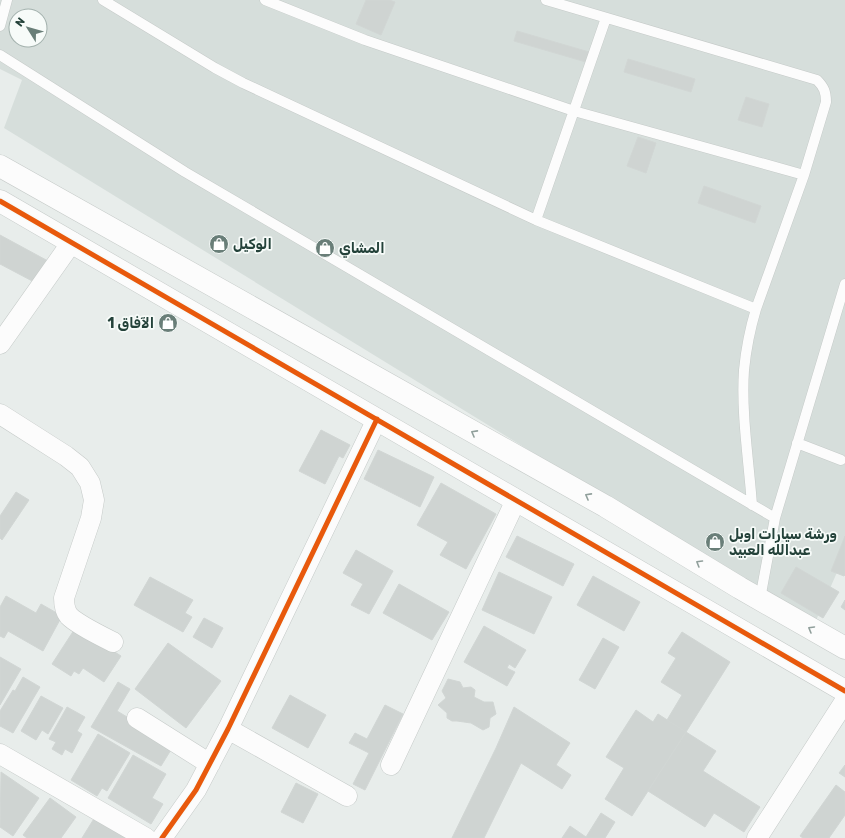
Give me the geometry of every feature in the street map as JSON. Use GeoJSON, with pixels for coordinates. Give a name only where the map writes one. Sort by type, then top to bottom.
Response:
{"type":"FeatureCollection","features":[{"type":"Feature","properties":{"kind":"street"},"geometry":{"type":"LineString","coordinates":[[0,166],[605,506],[845,648]]}},
{"type":"Feature","properties":{"kind":"street"},"geometry":{"type":"LineString","coordinates":[[0,201],[845,691]]}},
{"type":"Feature","properties":{"kind":"street"},"geometry":{"type":"LineString","coordinates":[[0,344],[72,242]]}},
{"type":"Feature","properties":{"kind":"street"},"geometry":{"type":"LineString","coordinates":[[0,414],[66,456],[80,467],[90,483],[94,500],[91,518],[64,598],[64,607],[69,615],[76,621],[113,642]]}},
{"type":"Feature","properties":{"kind":"street"},"geometry":{"type":"LineString","coordinates":[[162,838],[196,790],[228,729],[377,419]]}},
{"type":"Feature","properties":{"kind":"street"},"geometry":{"type":"LineString","coordinates":[[391,765],[516,500]]}},
{"type":"Feature","properties":{"kind":"street"},"geometry":{"type":"LineString","coordinates":[[757,838],[845,701]]}},
{"type":"Feature","properties":{"kind":"street"},"geometry":{"type":"LineString","coordinates":[[137,718],[210,764]]}},
{"type":"Feature","properties":{"kind":"street"},"geometry":{"type":"LineString","coordinates":[[228,729],[347,796]]}},
{"type":"Feature","properties":{"kind":"street"},"geometry":{"type":"LineString","coordinates":[[0,754],[146,838]]}},
{"type":"Feature","properties":{"kind":"lane"},"geometry":{"type":"LineString","coordinates":[[0,26],[7,0]]}},
{"type":"Feature","properties":{"kind":"lane"},"geometry":{"type":"LineString","coordinates":[[103,0],[215,68],[243,83],[536,220],[756,309]]}},
{"type":"Feature","properties":{"kind":"lane"},"geometry":{"type":"LineString","coordinates":[[265,0],[365,40],[574,111],[804,175]]}},
{"type":"Feature","properties":{"kind":"lane"},"geometry":{"type":"LineString","coordinates":[[546,0],[817,80],[825,89],[826,102],[804,175],[750,329],[744,371],[745,418],[752,505]]}},
{"type":"Feature","properties":{"kind":"lane"},"geometry":{"type":"LineString","coordinates":[[536,220],[606,18]]}},
{"type":"Feature","properties":{"kind":"lane"},"geometry":{"type":"LineString","coordinates":[[0,55],[185,172],[775,518]]}},
{"type":"Feature","properties":{"kind":"lane"},"geometry":{"type":"LineString","coordinates":[[760,599],[775,518],[845,284]]}},
{"type":"Feature","properties":{"kind":"lane"},"geometry":{"type":"LineString","coordinates":[[797,443],[841,460]]}},
{"type":"Feature","properties":{"kind":"shaded area"},"geometry":{"type":"Polygon","coordinates":[[[0,0],[845,0],[845,554],[814,625],[4,128],[22,80],[0,69],[0,0]]]}},
{"type":"Feature","properties":{"kind":"building"},"geometry":{"type":"Polygon","coordinates":[[[366,0],[389,0],[395,2],[381,35],[356,24],[366,0]]]}},
{"type":"Feature","properties":{"kind":"building"},"geometry":{"type":"Polygon","coordinates":[[[517,31],[589,52],[586,62],[514,41],[517,31]]]}},
{"type":"Feature","properties":{"kind":"building"},"geometry":{"type":"Polygon","coordinates":[[[628,59],[695,79],[691,92],[624,72],[628,59]]]}},
{"type":"Feature","properties":{"kind":"building"},"geometry":{"type":"Polygon","coordinates":[[[746,97],[769,104],[762,127],[738,120],[746,97]]]}},
{"type":"Feature","properties":{"kind":"building"},"geometry":{"type":"Polygon","coordinates":[[[638,137],[656,143],[646,173],[627,166],[638,137]]]}},
{"type":"Feature","properties":{"kind":"building"},"geometry":{"type":"Polygon","coordinates":[[[704,186],[761,206],[755,223],[698,203],[704,186]]]}},
{"type":"Feature","properties":{"kind":"building"},"geometry":{"type":"Polygon","coordinates":[[[0,235],[48,261],[36,283],[0,264],[0,235]]]}},
{"type":"Feature","properties":{"kind":"building"},"geometry":{"type":"Polygon","coordinates":[[[321,430],[350,445],[343,458],[339,456],[325,484],[299,471],[321,430]]]}},
{"type":"Feature","properties":{"kind":"building"},"geometry":{"type":"Polygon","coordinates":[[[378,450],[434,477],[420,507],[364,479],[378,450]]]}},
{"type":"Feature","properties":{"kind":"building"},"geometry":{"type":"Polygon","coordinates":[[[441,483],[496,514],[466,569],[440,555],[448,542],[417,525],[441,483]]]}},
{"type":"Feature","properties":{"kind":"building"},"geometry":{"type":"Polygon","coordinates":[[[16,492],[29,500],[2,540],[0,538],[0,516],[16,492]]]}},
{"type":"Feature","properties":{"kind":"building"},"geometry":{"type":"Polygon","coordinates":[[[517,536],[574,564],[563,586],[506,557],[517,536]]]}},
{"type":"Feature","properties":{"kind":"building"},"geometry":{"type":"Polygon","coordinates":[[[845,536],[845,575],[844,576],[831,571],[845,536]]]}},
{"type":"Feature","properties":{"kind":"building"},"geometry":{"type":"Polygon","coordinates":[[[356,550],[393,571],[369,614],[351,605],[363,584],[343,573],[356,550]]]}},
{"type":"Feature","properties":{"kind":"building"},"geometry":{"type":"Polygon","coordinates":[[[796,567],[839,592],[823,618],[781,593],[796,567]]]}},
{"type":"Feature","properties":{"kind":"building"},"geometry":{"type":"Polygon","coordinates":[[[499,572],[552,597],[534,634],[482,610],[499,572]]]}},
{"type":"Feature","properties":{"kind":"building"},"geometry":{"type":"Polygon","coordinates":[[[593,576],[640,602],[624,631],[577,605],[593,576]]]}},
{"type":"Feature","properties":{"kind":"building"},"geometry":{"type":"Polygon","coordinates":[[[150,577],[193,600],[185,613],[192,617],[183,632],[134,605],[150,577]]]}},
{"type":"Feature","properties":{"kind":"building"},"geometry":{"type":"Polygon","coordinates":[[[399,584],[449,612],[432,640],[383,613],[399,584]]]}},
{"type":"Feature","properties":{"kind":"building"},"geometry":{"type":"Polygon","coordinates":[[[6,596],[36,613],[41,604],[62,616],[43,651],[8,631],[4,638],[0,636],[0,607],[6,596]]]}},
{"type":"Feature","properties":{"kind":"building"},"geometry":{"type":"Polygon","coordinates":[[[845,600],[845,610],[841,607],[845,600]]]}},
{"type":"Feature","properties":{"kind":"building"},"geometry":{"type":"Polygon","coordinates":[[[204,618],[223,628],[212,648],[193,637],[204,618]]]}},
{"type":"Feature","properties":{"kind":"building"},"geometry":{"type":"Polygon","coordinates":[[[484,626],[526,650],[515,668],[509,664],[507,668],[515,672],[507,686],[464,662],[484,626]]]}},
{"type":"Feature","properties":{"kind":"building"},"geometry":{"type":"Polygon","coordinates":[[[76,627],[121,656],[104,682],[83,668],[79,674],[74,671],[71,676],[52,664],[76,627]]]}},
{"type":"Feature","properties":{"kind":"building"},"geometry":{"type":"Polygon","coordinates":[[[682,632],[730,662],[686,732],[667,720],[682,695],[661,682],[676,658],[668,653],[682,632]]]}},
{"type":"Feature","properties":{"kind":"building"},"geometry":{"type":"Polygon","coordinates":[[[603,638],[619,647],[595,689],[579,680],[603,638]]]}},
{"type":"Feature","properties":{"kind":"building"},"geometry":{"type":"Polygon","coordinates":[[[168,643],[221,681],[186,728],[135,689],[168,643]]]}},
{"type":"Feature","properties":{"kind":"building"},"geometry":{"type":"Polygon","coordinates":[[[0,657],[21,669],[0,705],[0,657]]]}},
{"type":"Feature","properties":{"kind":"building"},"geometry":{"type":"Polygon","coordinates":[[[23,677],[40,687],[13,733],[0,726],[0,711],[13,690],[15,691],[23,677]]]}},
{"type":"Feature","properties":{"kind":"building"},"geometry":{"type":"Polygon","coordinates":[[[448,679],[460,682],[463,688],[471,687],[475,690],[474,697],[484,702],[493,702],[496,714],[490,718],[489,727],[483,730],[471,723],[452,721],[447,718],[447,713],[438,705],[446,698],[442,691],[448,679]]]}},
{"type":"Feature","properties":{"kind":"building"},"geometry":{"type":"Polygon","coordinates":[[[118,682],[130,689],[117,711],[174,745],[161,766],[91,727],[118,682]]]}},
{"type":"Feature","properties":{"kind":"building"},"geometry":{"type":"Polygon","coordinates":[[[290,695],[326,715],[308,748],[272,728],[290,695]]]}},
{"type":"Feature","properties":{"kind":"building"},"geometry":{"type":"Polygon","coordinates":[[[41,696],[63,708],[48,734],[42,730],[36,740],[21,731],[41,696]]]}},
{"type":"Feature","properties":{"kind":"building"},"geometry":{"type":"Polygon","coordinates":[[[385,705],[403,714],[365,790],[353,784],[369,753],[349,743],[355,733],[367,739],[385,705]]]}},
{"type":"Feature","properties":{"kind":"building"},"geometry":{"type":"Polygon","coordinates":[[[67,707],[85,717],[77,731],[82,734],[72,753],[65,749],[62,755],[52,749],[56,742],[49,739],[67,707]]]}},
{"type":"Feature","properties":{"kind":"building"},"geometry":{"type":"Polygon","coordinates":[[[514,707],[570,743],[556,765],[571,775],[562,789],[521,763],[484,838],[452,838],[496,748],[514,707]]]}},
{"type":"Feature","properties":{"kind":"building"},"geometry":{"type":"Polygon","coordinates":[[[636,710],[653,722],[658,714],[686,732],[632,816],[605,799],[624,768],[606,757],[636,710]]]}},
{"type":"Feature","properties":{"kind":"building"},"geometry":{"type":"Polygon","coordinates":[[[686,732],[716,751],[703,771],[760,807],[744,832],[714,813],[705,827],[648,791],[686,732]]]}},
{"type":"Feature","properties":{"kind":"building"},"geometry":{"type":"Polygon","coordinates":[[[98,734],[130,753],[107,791],[102,788],[97,796],[71,780],[98,734]]]}},
{"type":"Feature","properties":{"kind":"building"},"geometry":{"type":"Polygon","coordinates":[[[133,755],[166,774],[152,798],[163,804],[151,824],[108,798],[133,755]]]}},
{"type":"Feature","properties":{"kind":"building"},"geometry":{"type":"Polygon","coordinates":[[[845,765],[845,777],[839,773],[845,765]]]}},
{"type":"Feature","properties":{"kind":"building"},"geometry":{"type":"Polygon","coordinates":[[[1,772],[39,798],[13,836],[0,827],[1,772]]]}},
{"type":"Feature","properties":{"kind":"building"},"geometry":{"type":"Polygon","coordinates":[[[296,783],[318,794],[303,823],[281,812],[296,783]]]}},
{"type":"Feature","properties":{"kind":"building"},"geometry":{"type":"Polygon","coordinates":[[[836,785],[845,792],[845,815],[829,838],[803,838],[800,836],[836,785]]]}},
{"type":"Feature","properties":{"kind":"building"},"geometry":{"type":"Polygon","coordinates":[[[50,798],[76,817],[61,838],[27,838],[23,835],[50,798]]]}},
{"type":"Feature","properties":{"kind":"building"},"geometry":{"type":"Polygon","coordinates":[[[601,813],[615,822],[605,838],[562,838],[570,826],[586,837],[601,813]]]}},
{"type":"Feature","properties":{"kind":"building"},"geometry":{"type":"Polygon","coordinates":[[[95,817],[125,836],[124,838],[82,838],[95,817]]]}},
{"type":"Feature","properties":{"kind":"cycle path"},"geometry":{"type":"LineString","coordinates":[[0,201],[845,691]]}},
{"type":"Feature","properties":{"kind":"cycle path"},"geometry":{"type":"LineString","coordinates":[[162,838],[196,790],[228,729],[377,419]]}},
{"type":"Feature","properties":{"kind":"place","name":"الوكيل"},"geometry":{"type":"Point","coordinates":[219,244]}},
{"type":"Feature","properties":{"kind":"place","name":"المشاي"},"geometry":{"type":"Point","coordinates":[325,248]}},
{"type":"Feature","properties":{"kind":"place","name":"الآفاق 1"},"geometry":{"type":"Point","coordinates":[168,323]}},
{"type":"Feature","properties":{"kind":"place","name":"ورشة سيارات اوبل عبدالله العبيد"},"geometry":{"type":"Point","coordinates":[715,542]}}]}
